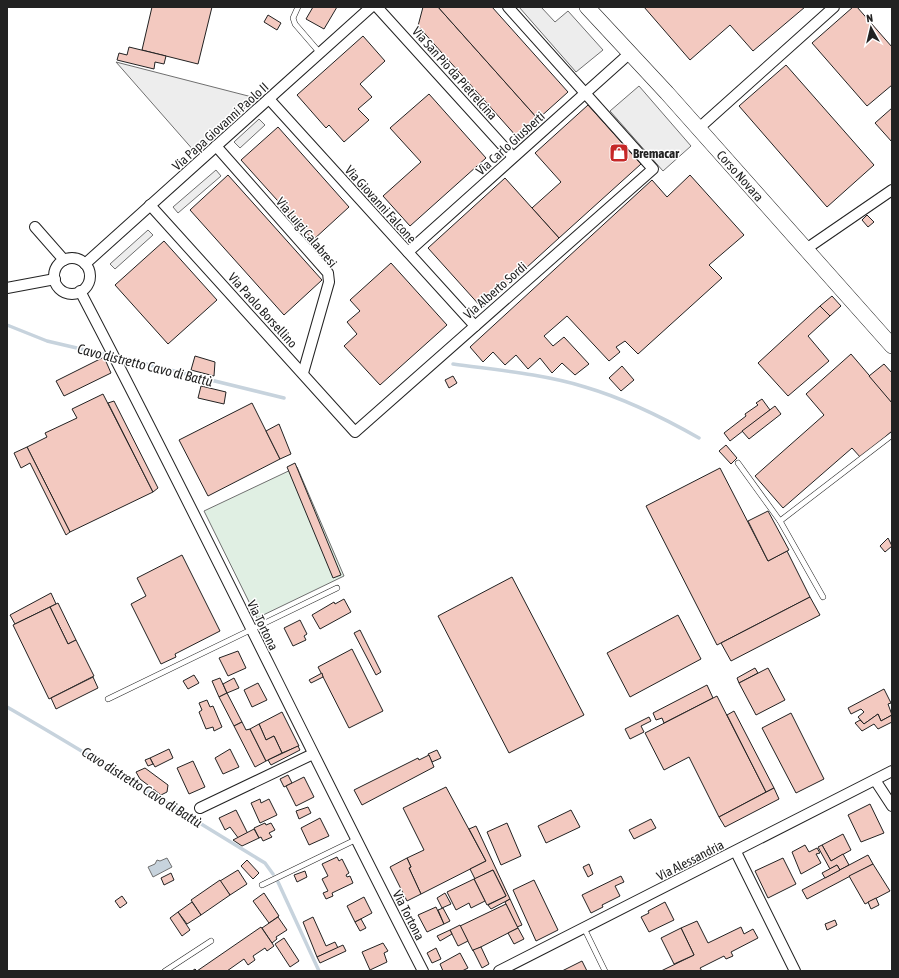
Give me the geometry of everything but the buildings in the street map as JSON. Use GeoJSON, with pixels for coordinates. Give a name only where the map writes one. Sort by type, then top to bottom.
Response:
{"type":"FeatureCollection","features":[{"type":"Feature","properties":{"kind":"main road","name":"Corso Novara"},"geometry":{"type":"LineString","coordinates":[[587,7],[699,128],[892,346]]}},
{"type":"Feature","properties":{"kind":"street","name":"Via Papa Giovanni Paolo II"},"geometry":{"type":"LineString","coordinates":[[85,264],[371,7]]}},
{"type":"Feature","properties":{"kind":"street","name":"Via San Pio da Pietrelcina"},"geometry":{"type":"LineString","coordinates":[[377,7],[513,157]]}},
{"type":"Feature","properties":{"kind":"street"},"geometry":{"type":"LineString","coordinates":[[508,7],[585,94]]}},
{"type":"Feature","properties":{"kind":"street"},"geometry":{"type":"LineString","coordinates":[[699,128],[834,7]]}},
{"type":"Feature","properties":{"kind":"street","name":"Via Carlo Giusberti"},"geometry":{"type":"LineString","coordinates":[[408,252],[630,53]]}},
{"type":"Feature","properties":{"kind":"street","name":"Via Alberto Sordi"},"geometry":{"type":"LineString","coordinates":[[355,432],[653,169],[585,94]]}},
{"type":"Feature","properties":{"kind":"street","name":"Via Giovanni Falcone"},"geometry":{"type":"LineString","coordinates":[[269,99],[475,326]]}},
{"type":"Feature","properties":{"kind":"street","name":"Via Luigi Calabresi"},"geometry":{"type":"LineString","coordinates":[[216,146],[328,273],[329,282],[303,373]]}},
{"type":"Feature","properties":{"kind":"street"},"geometry":{"type":"LineString","coordinates":[[806,249],[892,190]]}},
{"type":"Feature","properties":{"kind":"street","name":"Via Paolo Borsellino"},"geometry":{"type":"LineString","coordinates":[[150,205],[355,432]]}},
{"type":"Feature","properties":{"kind":"street"},"geometry":{"type":"LineString","coordinates":[[35,227],[64,260]]}},
{"type":"Feature","properties":{"kind":"street"},"geometry":{"type":"LineString","coordinates":[[75,258],[85,264],[90,273],[90,279],[85,288],[75,293],[64,292],[56,284],[56,268],[64,260],[75,258]]}},
{"type":"Feature","properties":{"kind":"street"},"geometry":{"type":"LineString","coordinates":[[7,288],[55,278]]}},
{"type":"Feature","properties":{"kind":"street","name":"Via Tortona"},"geometry":{"type":"LineString","coordinates":[[80,291],[115,357],[355,840],[423,971]]}},
{"type":"Feature","properties":{"kind":"street"},"geometry":{"type":"LineString","coordinates":[[200,808],[313,754]]}},
{"type":"Feature","properties":{"kind":"street","name":"Via Alessandria"},"geometry":{"type":"LineString","coordinates":[[499,971],[736,852],[892,771]]}},
{"type":"Feature","properties":{"kind":"street"},"geometry":{"type":"LineString","coordinates":[[875,780],[892,806]]}},
{"type":"Feature","properties":{"kind":"street"},"geometry":{"type":"LineString","coordinates":[[736,852],[796,971]]}},
{"type":"Feature","properties":{"kind":"lane"},"geometry":{"type":"LineString","coordinates":[[298,7],[293,18],[295,24],[320,53]]}},
{"type":"Feature","properties":{"kind":"lane"},"geometry":{"type":"LineString","coordinates":[[780,521],[892,435]]}},
{"type":"Feature","properties":{"kind":"lane"},"geometry":{"type":"LineString","coordinates":[[738,463],[780,521],[823,598]]}},
{"type":"Feature","properties":{"kind":"lane"},"geometry":{"type":"LineString","coordinates":[[108,699],[337,588]]}},
{"type":"Feature","properties":{"kind":"lane"},"geometry":{"type":"LineString","coordinates":[[262,885],[355,840]]}},
{"type":"Feature","properties":{"kind":"lane"},"geometry":{"type":"LineString","coordinates":[[584,928],[605,971]]}},
{"type":"Feature","properties":{"kind":"lane"},"geometry":{"type":"LineString","coordinates":[[165,971],[211,941]]}},
{"type":"Feature","properties":{"kind":"green space"},"geometry":{"type":"Polygon","coordinates":[[[297,467],[344,576],[257,618],[204,511],[297,467]]]}},
{"type":"Feature","properties":{"kind":"shaded area"},"geometry":{"type":"Polygon","coordinates":[[[519,7],[541,7],[555,22],[568,11],[603,50],[576,72],[519,7]]]}},
{"type":"Feature","properties":{"kind":"shaded area"},"geometry":{"type":"Polygon","coordinates":[[[116,62],[256,98],[195,152],[116,62]]]}},
{"type":"Feature","properties":{"kind":"shaded area"},"geometry":{"type":"Polygon","coordinates":[[[639,86],[691,146],[663,171],[610,111],[639,86]]]}},
{"type":"Feature","properties":{"kind":"shaded area"},"geometry":{"type":"Polygon","coordinates":[[[259,119],[265,125],[240,148],[234,142],[259,119]]]}},
{"type":"Feature","properties":{"kind":"shaded area"},"geometry":{"type":"Polygon","coordinates":[[[216,170],[221,176],[178,213],[173,207],[216,170]]]}},
{"type":"Feature","properties":{"kind":"shaded area"},"geometry":{"type":"Polygon","coordinates":[[[148,230],[153,235],[115,269],[110,264],[148,230]]]}},
{"type":"Feature","properties":{"kind":"shaded area"},"geometry":{"type":"Polygon","coordinates":[[[167,858],[172,867],[153,877],[148,867],[155,864],[157,860],[160,861],[167,858]]]}},
{"type":"Feature","properties":{"kind":"waterway","name":"Cavo distretto Cavo di Battù"},"geometry":{"type":"LineString","coordinates":[[7,325],[47,341],[111,356]]}},
{"type":"Feature","properties":{"kind":"waterway","name":"Cavo distretto Cavo di Battù"},"geometry":{"type":"LineString","coordinates":[[117,357],[284,398]]}},
{"type":"Feature","properties":{"kind":"waterway","name":"Cavo distretto Cavo di Battù"},"geometry":{"type":"LineString","coordinates":[[453,364],[503,370],[553,379],[585,387],[644,409],[699,438]]}},
{"type":"Feature","properties":{"kind":"waterway","name":"Cavo distretto Cavo di Battù"},"geometry":{"type":"LineString","coordinates":[[7,707],[265,863],[273,874]]}},
{"type":"Feature","properties":{"kind":"waterway","name":"Cavo distretto Cavo di Battù"},"geometry":{"type":"LineString","coordinates":[[278,882],[319,971]]}},
{"type":"Feature","properties":{"kind":"place","name":"Bremacar"},"geometry":{"type":"Point","coordinates":[619,153]}}]}
